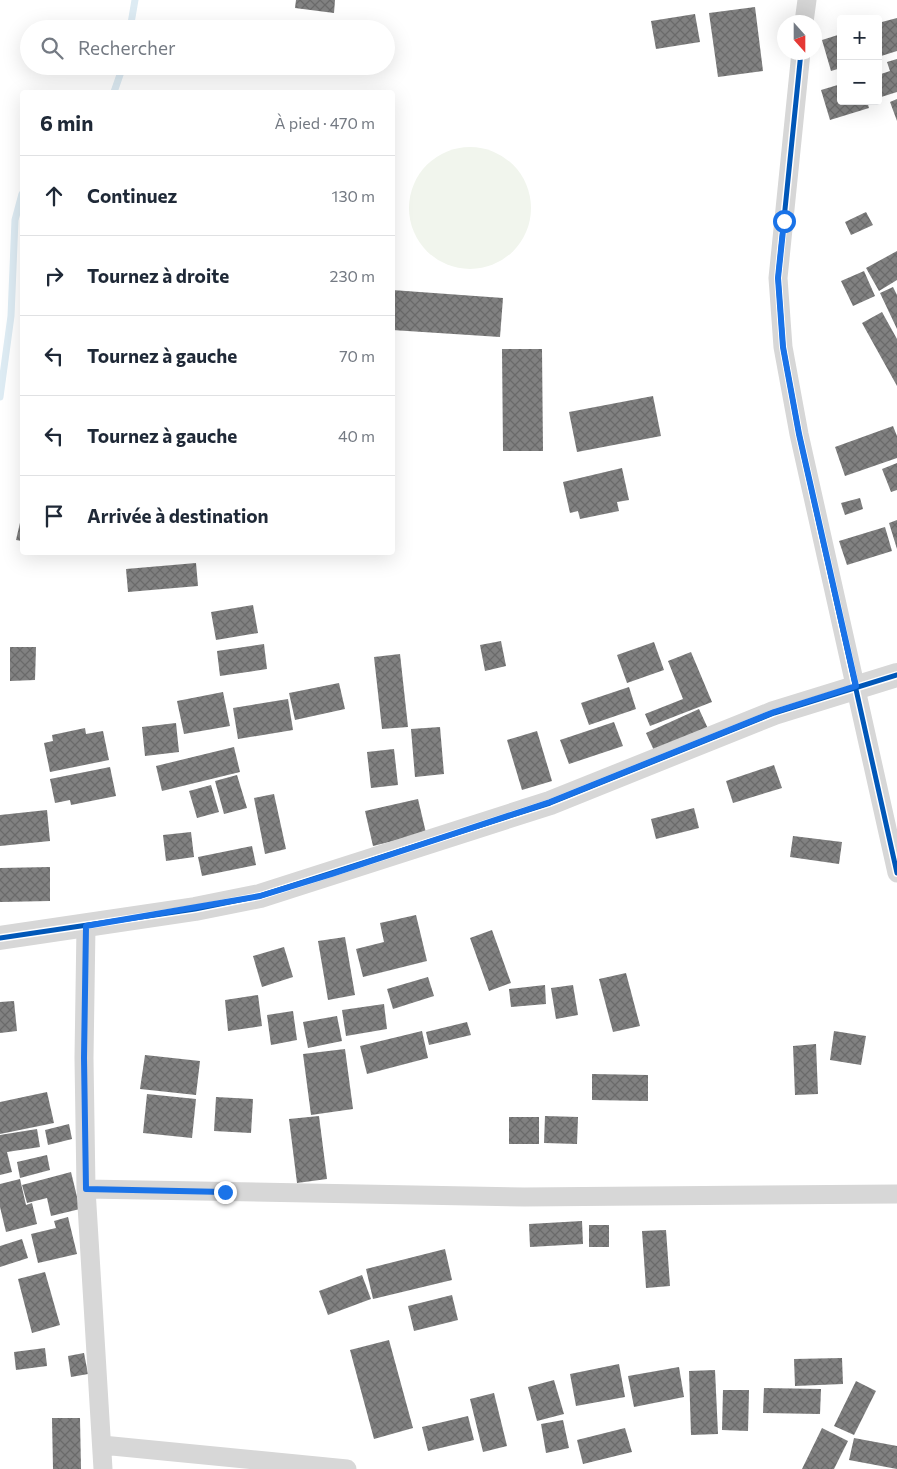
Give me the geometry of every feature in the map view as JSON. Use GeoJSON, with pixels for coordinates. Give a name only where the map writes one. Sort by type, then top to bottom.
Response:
{"type":"FeatureCollection","features":[{"type":"Feature","properties":{"kind":"street"},"geometry":{"type":"LineString","coordinates":[[805,15],[807,0]]}},
{"type":"Feature","properties":{"kind":"street"},"geometry":{"type":"LineString","coordinates":[[800,60],[778,278],[783,347],[799,434],[897,873]]}},
{"type":"Feature","properties":{"kind":"street"},"geometry":{"type":"LineString","coordinates":[[0,938],[86,926],[260,896],[550,802],[774,712],[897,675]]}},
{"type":"Feature","properties":{"kind":"street"},"geometry":{"type":"LineString","coordinates":[[86,926],[84,1058],[86,1189],[103,1469]]}},
{"type":"Feature","properties":{"kind":"street"},"geometry":{"type":"LineString","coordinates":[[86,1189],[524,1197],[897,1194]]}},
{"type":"Feature","properties":{"kind":"street"},"geometry":{"type":"LineString","coordinates":[[102,1445],[347,1469]]}},
{"type":"Feature","properties":{"kind":"shaded area"},"geometry":{"type":"Polygon","coordinates":[[[470,147],[493,151],[513,165],[527,185],[531,208],[527,231],[513,251],[493,265],[470,269],[447,265],[427,251],[413,231],[409,208],[413,185],[427,165],[447,151],[470,147]]]}},
{"type":"Feature","properties":{"kind":"building"},"geometry":{"type":"Polygon","coordinates":[[[296,0],[335,0],[334,13],[295,8],[296,0]]]}},
{"type":"Feature","properties":{"kind":"building"},"geometry":{"type":"Polygon","coordinates":[[[755,7],[763,71],[718,77],[709,13],[755,7]]]}},
{"type":"Feature","properties":{"kind":"building"},"geometry":{"type":"Polygon","coordinates":[[[695,14],[700,42],[656,49],[651,21],[695,14]]]}},
{"type":"Feature","properties":{"kind":"building"},"geometry":{"type":"Polygon","coordinates":[[[897,18],[897,51],[882,56],[882,22],[897,18]]]}},
{"type":"Feature","properties":{"kind":"building"},"geometry":{"type":"Polygon","coordinates":[[[837,35],[837,69],[831,71],[822,40],[837,35]]]}},
{"type":"Feature","properties":{"kind":"building"},"geometry":{"type":"Polygon","coordinates":[[[897,59],[897,92],[882,97],[882,74],[890,71],[887,62],[897,59]]]}},
{"type":"Feature","properties":{"kind":"building"},"geometry":{"type":"Polygon","coordinates":[[[837,85],[837,105],[868,105],[869,108],[830,120],[821,90],[837,85]]]}},
{"type":"Feature","properties":{"kind":"building"},"geometry":{"type":"Polygon","coordinates":[[[897,99],[897,121],[890,102],[897,99]]]}},
{"type":"Feature","properties":{"kind":"building"},"geometry":{"type":"Polygon","coordinates":[[[866,212],[873,225],[851,235],[845,222],[866,212]]]}},
{"type":"Feature","properties":{"kind":"building"},"geometry":{"type":"Polygon","coordinates":[[[897,251],[897,280],[879,291],[866,268],[897,251]]]}},
{"type":"Feature","properties":{"kind":"building"},"geometry":{"type":"Polygon","coordinates":[[[864,271],[875,296],[853,306],[841,281],[864,271]]]}},
{"type":"Feature","properties":{"kind":"building"},"geometry":{"type":"Polygon","coordinates":[[[893,287],[897,295],[897,329],[880,293],[893,287]]]}},
{"type":"Feature","properties":{"kind":"building"},"geometry":{"type":"Polygon","coordinates":[[[395,290],[503,298],[500,337],[395,330],[395,290]]]}},
{"type":"Feature","properties":{"kind":"building"},"geometry":{"type":"Polygon","coordinates":[[[882,312],[897,339],[897,386],[862,323],[882,312]]]}},
{"type":"Feature","properties":{"kind":"building"},"geometry":{"type":"Polygon","coordinates":[[[502,349],[542,349],[543,451],[503,451],[502,349]]]}},
{"type":"Feature","properties":{"kind":"building"},"geometry":{"type":"Polygon","coordinates":[[[653,396],[661,436],[577,452],[569,412],[653,396]]]}},
{"type":"Feature","properties":{"kind":"building"},"geometry":{"type":"Polygon","coordinates":[[[893,426],[897,436],[897,458],[845,476],[835,447],[893,426]]]}},
{"type":"Feature","properties":{"kind":"building"},"geometry":{"type":"Polygon","coordinates":[[[897,463],[897,490],[891,492],[882,469],[897,463]]]}},
{"type":"Feature","properties":{"kind":"building"},"geometry":{"type":"Polygon","coordinates":[[[622,468],[629,500],[617,502],[619,511],[580,519],[578,511],[570,513],[563,482],[622,468]]]}},
{"type":"Feature","properties":{"kind":"building"},"geometry":{"type":"Polygon","coordinates":[[[860,498],[863,509],[845,515],[841,503],[860,498]]]}},
{"type":"Feature","properties":{"kind":"building"},"geometry":{"type":"Polygon","coordinates":[[[897,520],[897,549],[889,523],[897,520]]]}},
{"type":"Feature","properties":{"kind":"building"},"geometry":{"type":"Polygon","coordinates":[[[20,523],[20,541],[16,540],[20,523]]]}},
{"type":"Feature","properties":{"kind":"building"},"geometry":{"type":"Polygon","coordinates":[[[885,527],[892,551],[847,565],[839,541],[885,527]]]}},
{"type":"Feature","properties":{"kind":"building"},"geometry":{"type":"Polygon","coordinates":[[[196,563],[198,586],[128,592],[126,569],[196,563]]]}},
{"type":"Feature","properties":{"kind":"building"},"geometry":{"type":"Polygon","coordinates":[[[253,605],[258,633],[216,640],[211,612],[253,605]]]}},
{"type":"Feature","properties":{"kind":"building"},"geometry":{"type":"Polygon","coordinates":[[[501,641],[506,666],[485,671],[480,645],[501,641]]]}},
{"type":"Feature","properties":{"kind":"building"},"geometry":{"type":"Polygon","coordinates":[[[654,642],[664,670],[627,683],[617,655],[654,642]]]}},
{"type":"Feature","properties":{"kind":"building"},"geometry":{"type":"Polygon","coordinates":[[[264,644],[267,669],[220,676],[217,651],[264,644]]]}},
{"type":"Feature","properties":{"kind":"building"},"geometry":{"type":"Polygon","coordinates":[[[10,647],[36,647],[35,680],[10,681],[10,647]]]}},
{"type":"Feature","properties":{"kind":"building"},"geometry":{"type":"Polygon","coordinates":[[[691,652],[712,702],[650,726],[645,714],[683,699],[668,661],[691,652]]]}},
{"type":"Feature","properties":{"kind":"building"},"geometry":{"type":"Polygon","coordinates":[[[400,654],[408,727],[382,729],[374,657],[400,654]]]}},
{"type":"Feature","properties":{"kind":"building"},"geometry":{"type":"Polygon","coordinates":[[[339,683],[345,709],[295,720],[289,693],[339,683]]]}},
{"type":"Feature","properties":{"kind":"building"},"geometry":{"type":"Polygon","coordinates":[[[629,687],[636,709],[589,725],[581,703],[629,687]]]}},
{"type":"Feature","properties":{"kind":"building"},"geometry":{"type":"Polygon","coordinates":[[[223,692],[230,726],[184,734],[177,701],[223,692]]]}},
{"type":"Feature","properties":{"kind":"building"},"geometry":{"type":"Polygon","coordinates":[[[288,699],[293,730],[238,739],[233,708],[288,699]]]}},
{"type":"Feature","properties":{"kind":"building"},"geometry":{"type":"Polygon","coordinates":[[[699,709],[710,733],[657,757],[646,733],[699,709]]]}},
{"type":"Feature","properties":{"kind":"building"},"geometry":{"type":"Polygon","coordinates":[[[614,722],[623,746],[569,764],[560,740],[614,722]]]}},
{"type":"Feature","properties":{"kind":"building"},"geometry":{"type":"Polygon","coordinates":[[[176,723],[179,752],[145,756],[142,727],[176,723]]]}},
{"type":"Feature","properties":{"kind":"building"},"geometry":{"type":"Polygon","coordinates":[[[440,727],[444,774],[415,777],[411,729],[440,727]]]}},
{"type":"Feature","properties":{"kind":"building"},"geometry":{"type":"Polygon","coordinates":[[[85,728],[86,734],[103,731],[109,760],[50,772],[44,743],[53,741],[52,735],[85,728]]]}},
{"type":"Feature","properties":{"kind":"building"},"geometry":{"type":"Polygon","coordinates":[[[537,731],[552,781],[522,790],[507,740],[537,731]]]}},
{"type":"Feature","properties":{"kind":"building"},"geometry":{"type":"Polygon","coordinates":[[[234,747],[240,772],[162,791],[156,766],[234,747]]]}},
{"type":"Feature","properties":{"kind":"building"},"geometry":{"type":"Polygon","coordinates":[[[394,749],[398,785],[371,788],[367,752],[394,749]]]}},
{"type":"Feature","properties":{"kind":"building"},"geometry":{"type":"Polygon","coordinates":[[[774,765],[782,788],[733,803],[726,781],[774,765]]]}},
{"type":"Feature","properties":{"kind":"building"},"geometry":{"type":"Polygon","coordinates":[[[110,767],[116,796],[71,805],[70,800],[55,803],[50,779],[110,767]]]}},
{"type":"Feature","properties":{"kind":"building"},"geometry":{"type":"Polygon","coordinates":[[[237,775],[247,808],[224,814],[215,781],[237,775]]]}},
{"type":"Feature","properties":{"kind":"building"},"geometry":{"type":"Polygon","coordinates":[[[211,785],[219,812],[197,818],[189,791],[211,785]]]}},
{"type":"Feature","properties":{"kind":"building"},"geometry":{"type":"Polygon","coordinates":[[[274,794],[286,849],[265,854],[254,798],[274,794]]]}},
{"type":"Feature","properties":{"kind":"building"},"geometry":{"type":"Polygon","coordinates":[[[418,799],[426,833],[373,846],[365,811],[418,799]]]}},
{"type":"Feature","properties":{"kind":"building"},"geometry":{"type":"Polygon","coordinates":[[[694,808],[699,828],[656,839],[651,819],[694,808]]]}},
{"type":"Feature","properties":{"kind":"building"},"geometry":{"type":"Polygon","coordinates":[[[47,810],[50,841],[0,846],[0,815],[47,810]]]}},
{"type":"Feature","properties":{"kind":"building"},"geometry":{"type":"Polygon","coordinates":[[[191,832],[194,857],[166,861],[163,835],[191,832]]]}},
{"type":"Feature","properties":{"kind":"building"},"geometry":{"type":"Polygon","coordinates":[[[793,836],[842,842],[839,864],[790,857],[793,836]]]}},
{"type":"Feature","properties":{"kind":"building"},"geometry":{"type":"Polygon","coordinates":[[[252,846],[256,865],[202,876],[198,857],[252,846]]]}},
{"type":"Feature","properties":{"kind":"building"},"geometry":{"type":"Polygon","coordinates":[[[50,867],[50,901],[0,902],[0,868],[50,867]]]}},
{"type":"Feature","properties":{"kind":"building"},"geometry":{"type":"Polygon","coordinates":[[[416,915],[427,961],[363,977],[356,949],[384,942],[380,923],[416,915]]]}},
{"type":"Feature","properties":{"kind":"building"},"geometry":{"type":"Polygon","coordinates":[[[492,930],[511,983],[489,991],[470,938],[492,930]]]}},
{"type":"Feature","properties":{"kind":"building"},"geometry":{"type":"Polygon","coordinates":[[[345,937],[355,995],[328,1000],[318,941],[345,937]]]}},
{"type":"Feature","properties":{"kind":"building"},"geometry":{"type":"Polygon","coordinates":[[[284,947],[293,977],[262,987],[253,956],[284,947]]]}},
{"type":"Feature","properties":{"kind":"building"},"geometry":{"type":"Polygon","coordinates":[[[626,973],[640,1026],[613,1032],[599,979],[626,973]]]}},
{"type":"Feature","properties":{"kind":"building"},"geometry":{"type":"Polygon","coordinates":[[[428,977],[434,996],[393,1009],[387,989],[428,977]]]}},
{"type":"Feature","properties":{"kind":"building"},"geometry":{"type":"Polygon","coordinates":[[[545,985],[546,1004],[511,1007],[509,989],[545,985]]]}},
{"type":"Feature","properties":{"kind":"building"},"geometry":{"type":"Polygon","coordinates":[[[573,985],[578,1015],[556,1019],[551,988],[573,985]]]}},
{"type":"Feature","properties":{"kind":"building"},"geometry":{"type":"Polygon","coordinates":[[[258,995],[262,1026],[228,1031],[225,1000],[258,995]]]}},
{"type":"Feature","properties":{"kind":"building"},"geometry":{"type":"Polygon","coordinates":[[[14,1001],[17,1031],[0,1033],[0,1002],[14,1001]]]}},
{"type":"Feature","properties":{"kind":"building"},"geometry":{"type":"Polygon","coordinates":[[[384,1004],[387,1029],[346,1036],[342,1010],[384,1004]]]}},
{"type":"Feature","properties":{"kind":"building"},"geometry":{"type":"Polygon","coordinates":[[[293,1011],[297,1040],[271,1045],[267,1015],[293,1011]]]}},
{"type":"Feature","properties":{"kind":"building"},"geometry":{"type":"Polygon","coordinates":[[[337,1016],[342,1041],[308,1048],[303,1022],[337,1016]]]}},
{"type":"Feature","properties":{"kind":"building"},"geometry":{"type":"Polygon","coordinates":[[[467,1022],[471,1035],[429,1045],[426,1032],[467,1022]]]}},
{"type":"Feature","properties":{"kind":"building"},"geometry":{"type":"Polygon","coordinates":[[[422,1031],[428,1058],[367,1074],[360,1046],[422,1031]]]}},
{"type":"Feature","properties":{"kind":"building"},"geometry":{"type":"Polygon","coordinates":[[[834,1031],[866,1036],[861,1065],[830,1060],[834,1031]]]}},
{"type":"Feature","properties":{"kind":"building"},"geometry":{"type":"Polygon","coordinates":[[[816,1044],[818,1094],[795,1095],[793,1046],[816,1044]]]}},
{"type":"Feature","properties":{"kind":"building"},"geometry":{"type":"Polygon","coordinates":[[[345,1049],[353,1109],[311,1115],[303,1054],[345,1049]]]}},
{"type":"Feature","properties":{"kind":"building"},"geometry":{"type":"Polygon","coordinates":[[[145,1055],[200,1061],[196,1095],[140,1089],[145,1055]]]}},
{"type":"Feature","properties":{"kind":"building"},"geometry":{"type":"Polygon","coordinates":[[[592,1074],[648,1075],[648,1101],[592,1100],[592,1074]]]}},
{"type":"Feature","properties":{"kind":"building"},"geometry":{"type":"Polygon","coordinates":[[[47,1092],[54,1123],[0,1134],[0,1102],[47,1092]]]}},
{"type":"Feature","properties":{"kind":"building"},"geometry":{"type":"Polygon","coordinates":[[[147,1094],[196,1099],[192,1138],[143,1133],[147,1094]]]}},
{"type":"Feature","properties":{"kind":"building"},"geometry":{"type":"Polygon","coordinates":[[[216,1097],[253,1099],[251,1133],[214,1131],[216,1097]]]}},
{"type":"Feature","properties":{"kind":"building"},"geometry":{"type":"Polygon","coordinates":[[[319,1116],[327,1179],[297,1183],[289,1119],[319,1116]]]}},
{"type":"Feature","properties":{"kind":"building"},"geometry":{"type":"Polygon","coordinates":[[[545,1116],[578,1117],[577,1144],[544,1143],[545,1116]]]}},
{"type":"Feature","properties":{"kind":"building"},"geometry":{"type":"Polygon","coordinates":[[[509,1117],[539,1117],[539,1144],[509,1144],[509,1117]]]}},
{"type":"Feature","properties":{"kind":"building"},"geometry":{"type":"Polygon","coordinates":[[[69,1124],[72,1139],[48,1145],[45,1130],[69,1124]]]}},
{"type":"Feature","properties":{"kind":"building"},"geometry":{"type":"Polygon","coordinates":[[[37,1129],[40,1147],[7,1152],[12,1172],[0,1175],[0,1135],[37,1129]]]}},
{"type":"Feature","properties":{"kind":"building"},"geometry":{"type":"Polygon","coordinates":[[[47,1155],[50,1170],[20,1178],[17,1162],[47,1155]]]}},
{"type":"Feature","properties":{"kind":"building"},"geometry":{"type":"Polygon","coordinates":[[[71,1172],[80,1209],[51,1216],[47,1198],[27,1203],[22,1185],[71,1172]]]}},
{"type":"Feature","properties":{"kind":"building"},"geometry":{"type":"Polygon","coordinates":[[[20,1179],[26,1205],[32,1203],[37,1224],[6,1232],[0,1207],[0,1184],[20,1179]]]}},
{"type":"Feature","properties":{"kind":"building"},"geometry":{"type":"Polygon","coordinates":[[[68,1217],[77,1254],[38,1263],[31,1234],[56,1228],[54,1221],[68,1217]]]}},
{"type":"Feature","properties":{"kind":"building"},"geometry":{"type":"Polygon","coordinates":[[[582,1221],[583,1244],[530,1247],[529,1224],[582,1221]]]}},
{"type":"Feature","properties":{"kind":"building"},"geometry":{"type":"Polygon","coordinates":[[[589,1225],[609,1225],[609,1247],[589,1247],[589,1225]]]}},
{"type":"Feature","properties":{"kind":"building"},"geometry":{"type":"Polygon","coordinates":[[[666,1230],[670,1286],[646,1288],[642,1231],[666,1230]]]}},
{"type":"Feature","properties":{"kind":"building"},"geometry":{"type":"Polygon","coordinates":[[[22,1239],[28,1258],[0,1267],[0,1246],[22,1239]]]}},
{"type":"Feature","properties":{"kind":"building"},"geometry":{"type":"Polygon","coordinates":[[[445,1249],[452,1280],[373,1299],[366,1269],[445,1249]]]}},
{"type":"Feature","properties":{"kind":"building"},"geometry":{"type":"Polygon","coordinates":[[[45,1272],[60,1325],[32,1333],[18,1279],[45,1272]]]}},
{"type":"Feature","properties":{"kind":"building"},"geometry":{"type":"Polygon","coordinates":[[[362,1275],[371,1299],[328,1315],[319,1291],[362,1275]]]}},
{"type":"Feature","properties":{"kind":"building"},"geometry":{"type":"Polygon","coordinates":[[[452,1295],[458,1320],[414,1331],[408,1306],[452,1295]]]}},
{"type":"Feature","properties":{"kind":"building"},"geometry":{"type":"Polygon","coordinates":[[[389,1340],[413,1428],[374,1439],[350,1350],[389,1340]]]}},
{"type":"Feature","properties":{"kind":"building"},"geometry":{"type":"Polygon","coordinates":[[[45,1348],[47,1366],[16,1370],[14,1352],[45,1348]]]}},
{"type":"Feature","properties":{"kind":"building"},"geometry":{"type":"Polygon","coordinates":[[[84,1353],[88,1374],[71,1377],[68,1356],[84,1353]]]}},
{"type":"Feature","properties":{"kind":"building"},"geometry":{"type":"Polygon","coordinates":[[[842,1358],[843,1384],[795,1386],[794,1359],[842,1358]]]}},
{"type":"Feature","properties":{"kind":"building"},"geometry":{"type":"Polygon","coordinates":[[[619,1364],[625,1397],[576,1406],[570,1374],[619,1364]]]}},
{"type":"Feature","properties":{"kind":"building"},"geometry":{"type":"Polygon","coordinates":[[[679,1367],[684,1397],[634,1407],[628,1376],[679,1367]]]}},
{"type":"Feature","properties":{"kind":"building"},"geometry":{"type":"Polygon","coordinates":[[[715,1370],[718,1434],[691,1435],[689,1371],[715,1370]]]}},
{"type":"Feature","properties":{"kind":"building"},"geometry":{"type":"Polygon","coordinates":[[[554,1380],[564,1414],[537,1421],[528,1387],[554,1380]]]}},
{"type":"Feature","properties":{"kind":"building"},"geometry":{"type":"Polygon","coordinates":[[[856,1381],[876,1391],[854,1435],[834,1426],[856,1381]]]}},
{"type":"Feature","properties":{"kind":"building"},"geometry":{"type":"Polygon","coordinates":[[[764,1388],[821,1389],[820,1414],[763,1413],[764,1388]]]}},
{"type":"Feature","properties":{"kind":"building"},"geometry":{"type":"Polygon","coordinates":[[[723,1390],[749,1390],[748,1431],[722,1430],[723,1390]]]}},
{"type":"Feature","properties":{"kind":"building"},"geometry":{"type":"Polygon","coordinates":[[[494,1393],[507,1446],[483,1452],[470,1399],[494,1393]]]}},
{"type":"Feature","properties":{"kind":"building"},"geometry":{"type":"Polygon","coordinates":[[[468,1416],[474,1440],[428,1451],[422,1427],[468,1416]]]}},
{"type":"Feature","properties":{"kind":"building"},"geometry":{"type":"Polygon","coordinates":[[[52,1418],[80,1418],[81,1469],[53,1469],[52,1418]]]}},
{"type":"Feature","properties":{"kind":"building"},"geometry":{"type":"Polygon","coordinates":[[[563,1420],[569,1448],[546,1453],[541,1424],[563,1420]]]}},
{"type":"Feature","properties":{"kind":"building"},"geometry":{"type":"Polygon","coordinates":[[[625,1428],[632,1452],[583,1464],[577,1440],[625,1428]]]}},
{"type":"Feature","properties":{"kind":"building"},"geometry":{"type":"Polygon","coordinates":[[[822,1428],[848,1441],[834,1469],[802,1469],[822,1428]]]}},
{"type":"Feature","properties":{"kind":"building"},"geometry":{"type":"Polygon","coordinates":[[[854,1438],[897,1446],[897,1469],[849,1460],[854,1438]]]}},
{"type":"Feature","properties":{"kind":"waterway"},"geometry":{"type":"LineString","coordinates":[[132,20],[135,0]]}},
{"type":"Feature","properties":{"kind":"waterway"},"geometry":{"type":"LineString","coordinates":[[115,90],[120,75]]}},
{"type":"Feature","properties":{"kind":"waterway"},"geometry":{"type":"LineString","coordinates":[[0,397],[11,316],[15,220],[20,201]]}},
{"type":"Feature","properties":{"kind":"cycle path"},"geometry":{"type":"LineString","coordinates":[[800,60],[778,278],[783,347],[799,434],[897,873]]}},
{"type":"Feature","properties":{"kind":"cycle path"},"geometry":{"type":"LineString","coordinates":[[0,938],[195,909],[260,896],[550,803],[774,713],[897,675]]}},
{"type":"Feature","properties":{"kind":"route"},"geometry":{"type":"LineString","coordinates":[[225,1192],[86,1189],[84,1058],[86,926],[194,909],[260,896],[332,874],[550,802],[774,712],[856,686],[799,434],[783,347],[778,278],[784,221]]}}]}
